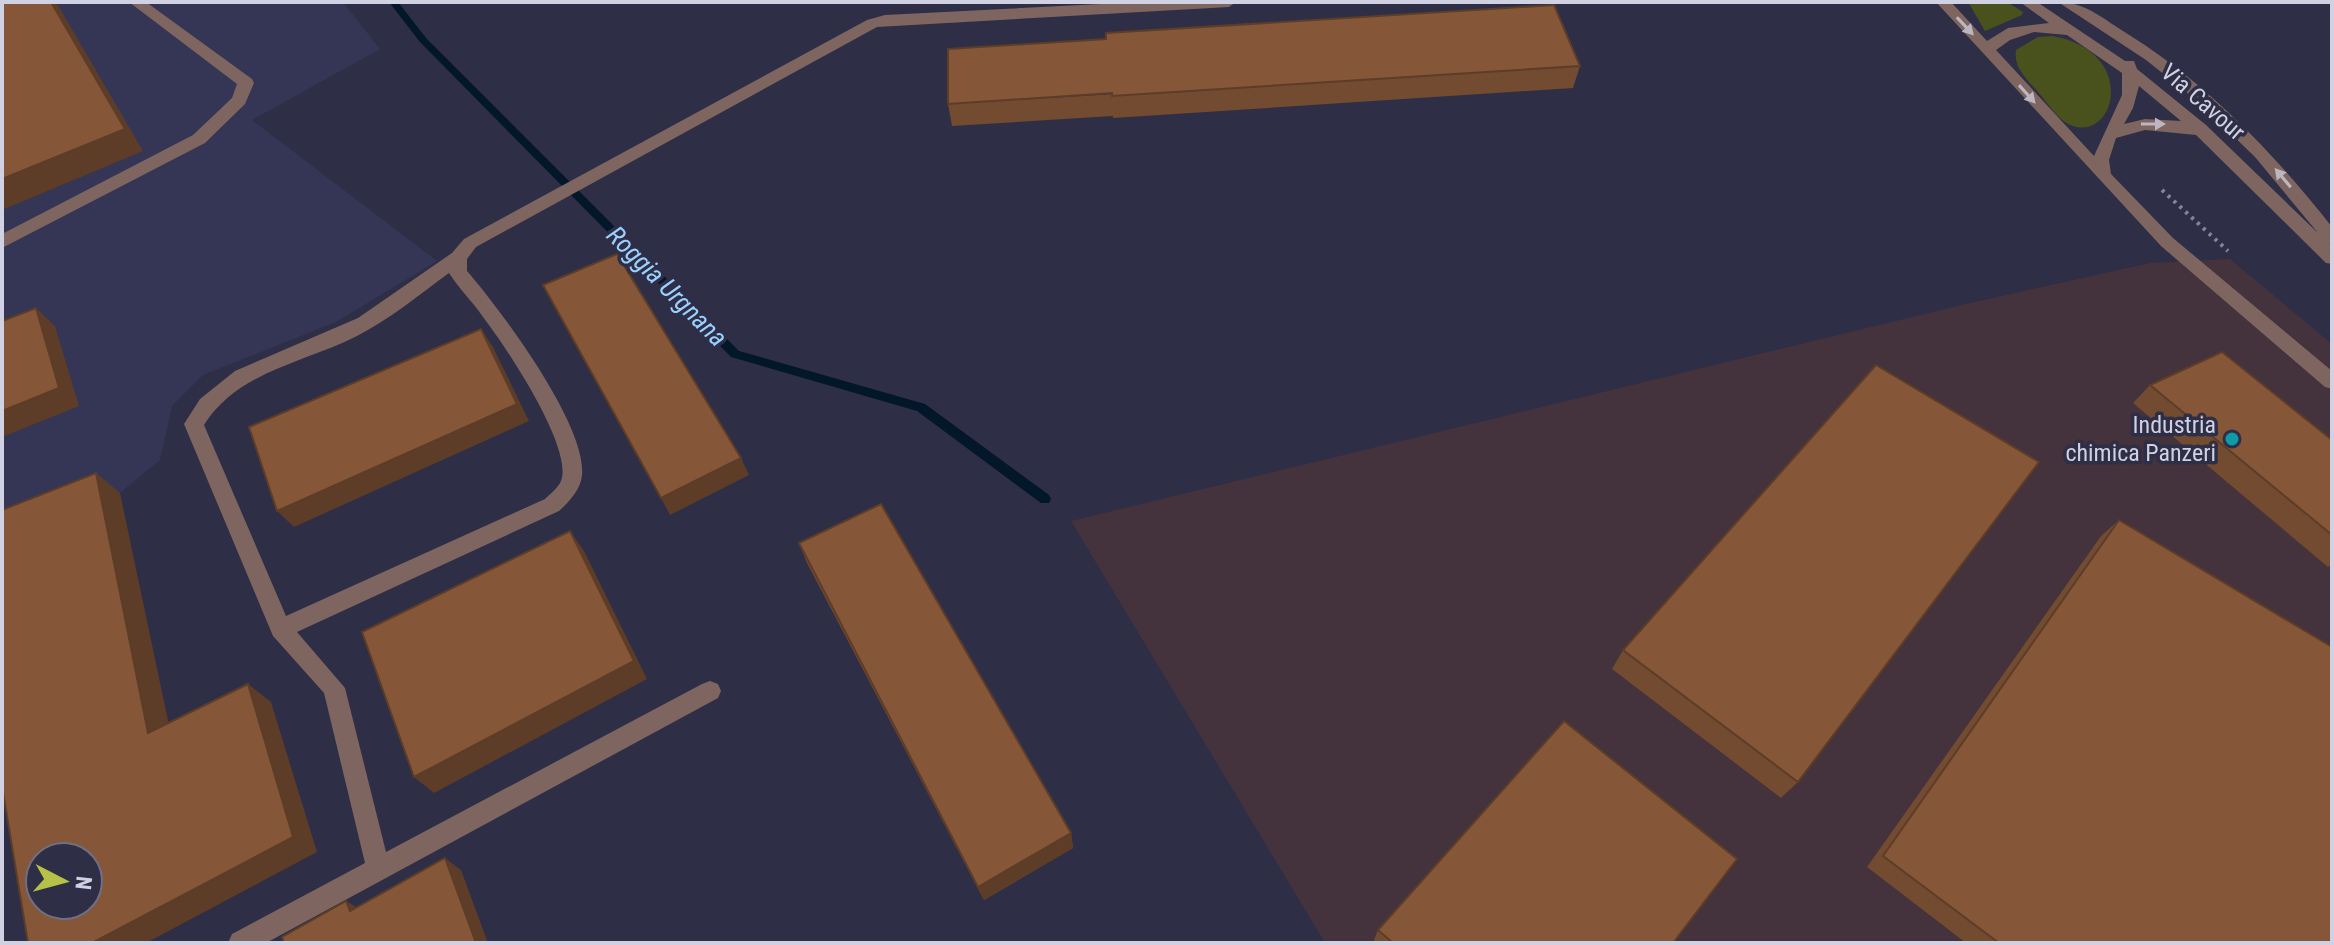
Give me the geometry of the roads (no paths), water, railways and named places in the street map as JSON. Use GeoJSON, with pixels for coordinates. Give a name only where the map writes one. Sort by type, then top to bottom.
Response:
{"type":"FeatureCollection","features":[{"type":"Feature","properties":{"kind":"street"},"geometry":{"type":"LineString","coordinates":[[2,242],[199,139],[239,100],[246,83],[136,2]]}},
{"type":"Feature","properties":{"kind":"street"},"geometry":{"type":"LineString","coordinates":[[378,868],[334,688],[281,629],[194,424],[203,404],[241,376],[351,331],[458,258],[470,243],[872,23],[1229,2]]}},
{"type":"Feature","properties":{"kind":"street"},"geometry":{"type":"LineString","coordinates":[[1943,2],[2067,138],[2188,261],[2332,382]]}},
{"type":"Feature","properties":{"kind":"street","name":"Via Cavour"},"geometry":{"type":"LineString","coordinates":[[2027,2],[2075,31],[2201,130],[2332,258]]}},
{"type":"Feature","properties":{"kind":"street"},"geometry":{"type":"LineString","coordinates":[[2064,2],[2119,51],[2179,91],[2265,156]]}},
{"type":"Feature","properties":{"kind":"street","name":"Via Cavour"},"geometry":{"type":"LineString","coordinates":[[2064,2],[2178,76],[2265,156],[2332,239]]}},
{"type":"Feature","properties":{"kind":"street"},"geometry":{"type":"LineString","coordinates":[[1987,50],[2003,35],[2019,29],[2041,27],[2075,31],[2119,51],[2131,73],[2131,99],[2122,118],[2107,136],[2099,162],[2103,175]]}},
{"type":"Feature","properties":{"kind":"street"},"geometry":{"type":"LineString","coordinates":[[2067,138],[2087,144],[2135,124],[2152,122],[2201,130]]}},
{"type":"Feature","properties":{"kind":"street"},"geometry":{"type":"LineString","coordinates":[[281,629],[552,505],[565,493],[572,469],[558,426],[519,352],[458,273],[458,258]]}},
{"type":"Feature","properties":{"kind":"street"},"geometry":{"type":"LineString","coordinates":[[241,943],[710,691]]}},
{"type":"Feature","properties":{"kind":"waterway","name":"Roggia Urgnana"},"geometry":{"type":"LineString","coordinates":[[393,2],[423,40],[735,354],[921,407],[1045,499]]}},
{"type":"Feature","properties":{"kind":"place","name":"Industria chimica Panzeri"},"geometry":{"type":"Point","coordinates":[2232,439]}}]}
